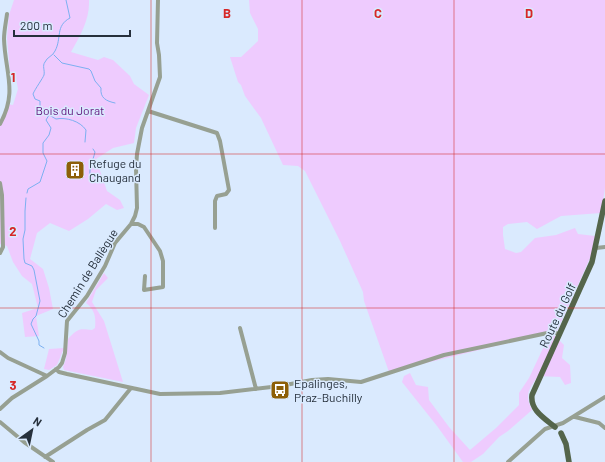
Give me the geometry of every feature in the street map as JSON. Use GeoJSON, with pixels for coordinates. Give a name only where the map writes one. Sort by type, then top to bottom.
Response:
{"type":"FeatureCollection","features":[{"type":"Feature","properties":{"kind":"main road","name":"Route du Golf"},"geometry":{"type":"LineString","coordinates":[[555,427],[534,408],[532,395],[589,270],[596,248],[605,201]]}},
{"type":"Feature","properties":{"kind":"main road"},"geometry":{"type":"LineString","coordinates":[[561,433],[566,444],[569,462]]}},
{"type":"Feature","properties":{"kind":"street","name":"Chemin de Ballègue"},"geometry":{"type":"LineString","coordinates":[[0,409],[12,398],[56,370],[62,363],[65,353],[67,320],[87,296],[105,266],[115,243],[131,224],[135,216],[137,208],[137,154],[142,128],[158,84],[160,73],[160,55],[157,43],[158,0]]}},
{"type":"Feature","properties":{"kind":"street"},"geometry":{"type":"LineString","coordinates":[[0,124],[11,92],[4,37],[7,14]]}},
{"type":"Feature","properties":{"kind":"street"},"geometry":{"type":"LineString","coordinates":[[148,111],[217,133],[220,141],[229,190],[226,194],[217,196],[215,201],[215,228]]}},
{"type":"Feature","properties":{"kind":"street"},"geometry":{"type":"LineString","coordinates":[[0,183],[2,195],[3,247],[0,253]]}},
{"type":"Feature","properties":{"kind":"street","name":"Chemin de Ballègue"},"geometry":{"type":"LineString","coordinates":[[131,224],[142,226],[146,229],[160,251],[163,261],[163,287],[144,290],[144,276]]}},
{"type":"Feature","properties":{"kind":"street"},"geometry":{"type":"LineString","coordinates":[[596,248],[605,247]]}},
{"type":"Feature","properties":{"kind":"street"},"geometry":{"type":"LineString","coordinates":[[240,328],[256,389]]}},
{"type":"Feature","properties":{"kind":"street"},"geometry":{"type":"LineString","coordinates":[[56,370],[67,374],[160,394],[220,393],[312,380],[361,382],[444,355],[552,332],[560,334]]}},
{"type":"Feature","properties":{"kind":"street"},"geometry":{"type":"LineString","coordinates":[[0,352],[8,358],[47,376]]}},
{"type":"Feature","properties":{"kind":"street"},"geometry":{"type":"LineString","coordinates":[[45,457],[106,418],[131,388]]}},
{"type":"Feature","properties":{"kind":"street"},"geometry":{"type":"LineString","coordinates":[[508,462],[545,429],[555,427],[575,417],[605,397]]}},
{"type":"Feature","properties":{"kind":"street"},"geometry":{"type":"LineString","coordinates":[[575,417],[599,423],[605,428]]}},
{"type":"Feature","properties":{"kind":"street"},"geometry":{"type":"LineString","coordinates":[[545,429],[547,421]]}},
{"type":"Feature","properties":{"kind":"street"},"geometry":{"type":"LineString","coordinates":[[0,422],[53,462]]}},
{"type":"Feature","properties":{"kind":"street"},"geometry":{"type":"LineString","coordinates":[[555,427],[561,433]]}},
{"type":"Feature","properties":{"kind":"green space","name":"Bois du Jorat"},"geometry":{"type":"Polygon","coordinates":[[[14,0],[89,0],[86,21],[71,52],[98,60],[104,57],[113,60],[130,76],[134,84],[149,95],[136,128],[134,143],[113,148],[96,159],[107,191],[120,200],[124,208],[117,210],[106,204],[88,219],[69,231],[50,223],[37,233],[30,259],[43,269],[49,288],[53,309],[36,316],[39,336],[25,337],[22,313],[38,308],[32,284],[22,276],[13,262],[7,246],[0,244],[0,124],[7,104],[13,105],[18,89],[16,78],[10,71],[7,38],[9,15],[14,0]]]}},
{"type":"Feature","properties":{"kind":"green space"},"geometry":{"type":"Polygon","coordinates":[[[249,0],[605,0],[605,188],[601,213],[561,216],[537,229],[527,222],[508,224],[503,227],[505,249],[516,253],[521,252],[535,238],[556,235],[575,228],[578,234],[595,236],[591,256],[557,331],[389,372],[364,301],[363,292],[340,241],[305,171],[298,166],[283,165],[261,118],[245,96],[241,85],[238,82],[230,57],[241,57],[258,41],[258,29],[250,13],[249,0]]]}},
{"type":"Feature","properties":{"kind":"green space"},"geometry":{"type":"Polygon","coordinates":[[[104,273],[108,278],[96,290],[92,302],[104,321],[123,382],[64,370],[63,367],[66,359],[68,339],[78,330],[92,330],[95,328],[94,314],[86,303],[104,273]]]}},
{"type":"Feature","properties":{"kind":"green space"},"geometry":{"type":"Polygon","coordinates":[[[548,335],[555,336],[564,345],[562,358],[570,365],[571,383],[565,385],[560,377],[538,376],[532,385],[528,396],[532,410],[499,437],[483,454],[471,462],[463,462],[402,382],[404,376],[410,373],[416,385],[428,387],[429,400],[449,427],[470,450],[496,428],[519,405],[519,393],[529,378],[548,335]]]}},
{"type":"Feature","properties":{"kind":"green space"},"geometry":{"type":"Polygon","coordinates":[[[64,348],[57,365],[49,370],[44,369],[49,349],[64,348]]]}},
{"type":"Feature","properties":{"kind":"waterway"},"geometry":{"type":"LineString","coordinates":[[27,193],[28,189],[40,182],[47,161],[43,153],[43,143],[49,135],[51,128],[46,120],[49,112],[40,107],[40,101],[35,99],[33,94],[44,75],[44,64],[55,51],[62,25],[70,18],[66,0]]}},
{"type":"Feature","properties":{"kind":"waterway"},"geometry":{"type":"LineString","coordinates":[[54,55],[62,63],[89,69],[95,81],[101,88],[103,97],[106,100],[115,103]]}},
{"type":"Feature","properties":{"kind":"waterway"},"geometry":{"type":"LineString","coordinates":[[49,115],[56,119],[68,119],[80,124],[86,130],[85,142]]}},
{"type":"Feature","properties":{"kind":"waterway"},"geometry":{"type":"LineString","coordinates":[[90,175],[95,152],[93,149]]}},
{"type":"Feature","properties":{"kind":"waterway"},"geometry":{"type":"LineString","coordinates":[[26,198],[25,230],[23,239],[24,259],[25,263],[32,266],[34,270],[40,301],[36,316],[31,324],[39,341],[39,345],[44,348]]}},
{"type":"Feature","properties":{"kind":"place","name":"Refuge du Chaugand"},"geometry":{"type":"Point","coordinates":[75,170]}},
{"type":"Feature","properties":{"kind":"place","name":"Epalinges, Praz-Buchilly"},"geometry":{"type":"Point","coordinates":[280,390]}}]}
